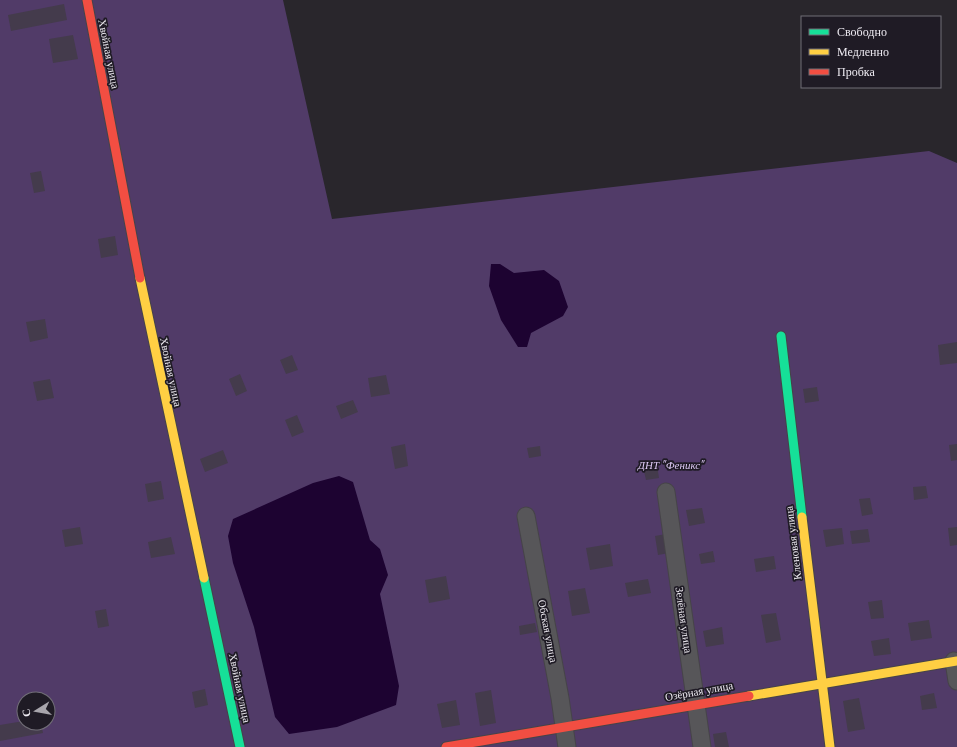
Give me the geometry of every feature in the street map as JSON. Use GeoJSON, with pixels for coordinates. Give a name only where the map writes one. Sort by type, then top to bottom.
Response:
{"type":"FeatureCollection","features":[{"type":"Feature","properties":{"kind":"street","name":"Хвойная улица"},"geometry":{"type":"LineString","coordinates":[[87,0],[144,301],[240,747]]}},
{"type":"Feature","properties":{"kind":"street","name":"Кленовая улица"},"geometry":{"type":"LineString","coordinates":[[781,336],[821,683],[830,747]]}},
{"type":"Feature","properties":{"kind":"street","name":"Зелёная улица"},"geometry":{"type":"LineString","coordinates":[[666,492],[702,747]]}},
{"type":"Feature","properties":{"kind":"street","name":"Обская улица"},"geometry":{"type":"LineString","coordinates":[[526,516],[560,698],[567,747]]}},
{"type":"Feature","properties":{"kind":"street","name":"Озёрная улица"},"geometry":{"type":"LineString","coordinates":[[446,747],[956,661]]}},
{"type":"Feature","properties":{"kind":"street"},"geometry":{"type":"LineString","coordinates":[[956,661],[957,680]]}},
{"type":"Feature","properties":{"kind":"green space","name":"ДНТ \"Феникс\""},"geometry":{"type":"Polygon","coordinates":[[[0,0],[283,0],[332,219],[929,151],[957,163],[957,747],[0,747],[0,0]]]}},
{"type":"Feature","properties":{"kind":"shaded area"},"geometry":{"type":"Polygon","coordinates":[[[491,264],[500,264],[514,273],[544,270],[559,281],[568,307],[563,316],[531,333],[527,347],[518,347],[501,320],[489,286],[491,264]]]}},
{"type":"Feature","properties":{"kind":"shaded area"},"geometry":{"type":"Polygon","coordinates":[[[339,476],[353,482],[370,540],[380,549],[388,575],[380,594],[399,686],[396,705],[337,727],[289,734],[275,717],[254,627],[233,563],[228,536],[233,519],[313,483],[339,476]]]}},
{"type":"Feature","properties":{"kind":"building"},"geometry":{"type":"Polygon","coordinates":[[[64,4],[67,20],[11,31],[8,15],[64,4]]]}},
{"type":"Feature","properties":{"kind":"building"},"geometry":{"type":"Polygon","coordinates":[[[73,35],[78,59],[53,63],[49,39],[73,35]]]}},
{"type":"Feature","properties":{"kind":"building"},"geometry":{"type":"Polygon","coordinates":[[[41,171],[45,191],[34,193],[30,173],[41,171]]]}},
{"type":"Feature","properties":{"kind":"building"},"geometry":{"type":"Polygon","coordinates":[[[115,236],[118,255],[101,258],[98,239],[115,236]]]}},
{"type":"Feature","properties":{"kind":"building"},"geometry":{"type":"Polygon","coordinates":[[[45,319],[48,338],[30,342],[26,322],[45,319]]]}},
{"type":"Feature","properties":{"kind":"building"},"geometry":{"type":"Polygon","coordinates":[[[957,342],[957,363],[940,365],[938,345],[957,342]]]}},
{"type":"Feature","properties":{"kind":"building"},"geometry":{"type":"Polygon","coordinates":[[[292,355],[298,370],[286,374],[280,360],[292,355]]]}},
{"type":"Feature","properties":{"kind":"building"},"geometry":{"type":"Polygon","coordinates":[[[240,374],[247,391],[236,396],[229,379],[240,374]]]}},
{"type":"Feature","properties":{"kind":"building"},"geometry":{"type":"Polygon","coordinates":[[[386,375],[390,394],[371,397],[368,378],[386,375]]]}},
{"type":"Feature","properties":{"kind":"building"},"geometry":{"type":"Polygon","coordinates":[[[50,379],[54,398],[37,401],[33,382],[50,379]]]}},
{"type":"Feature","properties":{"kind":"building"},"geometry":{"type":"Polygon","coordinates":[[[817,387],[819,401],[805,403],[803,389],[817,387]]]}},
{"type":"Feature","properties":{"kind":"building"},"geometry":{"type":"Polygon","coordinates":[[[353,400],[358,412],[341,419],[336,406],[353,400]]]}},
{"type":"Feature","properties":{"kind":"building"},"geometry":{"type":"Polygon","coordinates":[[[297,415],[304,432],[292,437],[285,420],[297,415]]]}},
{"type":"Feature","properties":{"kind":"building"},"geometry":{"type":"Polygon","coordinates":[[[405,444],[408,466],[395,469],[391,447],[405,444]]]}},
{"type":"Feature","properties":{"kind":"building"},"geometry":{"type":"Polygon","coordinates":[[[957,444],[957,460],[951,461],[949,445],[957,444]]]}},
{"type":"Feature","properties":{"kind":"building"},"geometry":{"type":"Polygon","coordinates":[[[540,446],[541,456],[529,458],[527,448],[540,446]]]}},
{"type":"Feature","properties":{"kind":"building"},"geometry":{"type":"Polygon","coordinates":[[[223,450],[228,463],[205,472],[200,459],[223,450]]]}},
{"type":"Feature","properties":{"kind":"building"},"geometry":{"type":"Polygon","coordinates":[[[657,465],[659,478],[646,480],[643,467],[657,465]]]}},
{"type":"Feature","properties":{"kind":"building"},"geometry":{"type":"Polygon","coordinates":[[[161,481],[164,499],[148,502],[145,484],[161,481]]]}},
{"type":"Feature","properties":{"kind":"building"},"geometry":{"type":"Polygon","coordinates":[[[926,486],[928,498],[914,500],[913,487],[926,486]]]}},
{"type":"Feature","properties":{"kind":"building"},"geometry":{"type":"Polygon","coordinates":[[[870,498],[873,514],[862,516],[859,499],[870,498]]]}},
{"type":"Feature","properties":{"kind":"building"},"geometry":{"type":"Polygon","coordinates":[[[702,508],[705,523],[689,526],[686,510],[702,508]]]}},
{"type":"Feature","properties":{"kind":"building"},"geometry":{"type":"Polygon","coordinates":[[[80,527],[83,544],[65,547],[62,530],[80,527]]]}},
{"type":"Feature","properties":{"kind":"building"},"geometry":{"type":"Polygon","coordinates":[[[957,527],[957,545],[950,546],[948,528],[957,527]]]}},
{"type":"Feature","properties":{"kind":"building"},"geometry":{"type":"Polygon","coordinates":[[[842,528],[844,544],[826,547],[823,530],[842,528]]]}},
{"type":"Feature","properties":{"kind":"building"},"geometry":{"type":"Polygon","coordinates":[[[868,529],[870,542],[852,544],[850,531],[868,529]]]}},
{"type":"Feature","properties":{"kind":"building"},"geometry":{"type":"Polygon","coordinates":[[[666,534],[669,553],[658,555],[655,536],[666,534]]]}},
{"type":"Feature","properties":{"kind":"building"},"geometry":{"type":"Polygon","coordinates":[[[171,537],[175,554],[151,558],[148,542],[171,537]]]}},
{"type":"Feature","properties":{"kind":"building"},"geometry":{"type":"Polygon","coordinates":[[[610,544],[613,566],[590,570],[586,548],[610,544]]]}},
{"type":"Feature","properties":{"kind":"building"},"geometry":{"type":"Polygon","coordinates":[[[713,551],[715,562],[701,564],[699,554],[713,551]]]}},
{"type":"Feature","properties":{"kind":"building"},"geometry":{"type":"Polygon","coordinates":[[[774,556],[776,569],[756,572],[754,559],[774,556]]]}},
{"type":"Feature","properties":{"kind":"building"},"geometry":{"type":"Polygon","coordinates":[[[446,576],[450,599],[429,603],[425,580],[446,576]]]}},
{"type":"Feature","properties":{"kind":"building"},"geometry":{"type":"Polygon","coordinates":[[[648,579],[651,593],[628,597],[625,583],[648,579]]]}},
{"type":"Feature","properties":{"kind":"building"},"geometry":{"type":"Polygon","coordinates":[[[585,588],[590,613],[572,616],[568,591],[585,588]]]}},
{"type":"Feature","properties":{"kind":"building"},"geometry":{"type":"Polygon","coordinates":[[[882,600],[884,618],[871,619],[868,602],[882,600]]]}},
{"type":"Feature","properties":{"kind":"building"},"geometry":{"type":"Polygon","coordinates":[[[106,609],[109,626],[98,628],[95,611],[106,609]]]}},
{"type":"Feature","properties":{"kind":"building"},"geometry":{"type":"Polygon","coordinates":[[[776,613],[781,640],[766,643],[761,615],[776,613]]]}},
{"type":"Feature","properties":{"kind":"building"},"geometry":{"type":"Polygon","coordinates":[[[929,620],[932,638],[911,641],[908,623],[929,620]]]}},
{"type":"Feature","properties":{"kind":"building"},"geometry":{"type":"Polygon","coordinates":[[[535,623],[537,632],[520,635],[519,626],[535,623]]]}},
{"type":"Feature","properties":{"kind":"building"},"geometry":{"type":"Polygon","coordinates":[[[722,627],[724,644],[706,647],[703,631],[722,627]]]}},
{"type":"Feature","properties":{"kind":"building"},"geometry":{"type":"Polygon","coordinates":[[[889,638],[891,654],[874,656],[871,641],[889,638]]]}},
{"type":"Feature","properties":{"kind":"building"},"geometry":{"type":"Polygon","coordinates":[[[205,689],[208,705],[195,708],[192,692],[205,689]]]}},
{"type":"Feature","properties":{"kind":"building"},"geometry":{"type":"Polygon","coordinates":[[[491,690],[496,723],[480,726],[475,693],[491,690]]]}},
{"type":"Feature","properties":{"kind":"building"},"geometry":{"type":"Polygon","coordinates":[[[934,693],[937,708],[922,710],[920,696],[934,693]]]}},
{"type":"Feature","properties":{"kind":"building"},"geometry":{"type":"Polygon","coordinates":[[[859,698],[865,729],[848,732],[843,701],[859,698]]]}},
{"type":"Feature","properties":{"kind":"building"},"geometry":{"type":"Polygon","coordinates":[[[456,700],[460,725],[442,728],[437,704],[456,700]]]}},
{"type":"Feature","properties":{"kind":"building"},"geometry":{"type":"Polygon","coordinates":[[[16,722],[16,731],[43,731],[43,733],[0,741],[0,725],[16,722]]]}},
{"type":"Feature","properties":{"kind":"building"},"geometry":{"type":"Polygon","coordinates":[[[726,732],[729,747],[715,747],[713,734],[726,732]]]}},
{"type":"Feature","properties":{"kind":"traffic: fast"},"geometry":{"type":"LineString","coordinates":[[781,336],[802,517]]}},
{"type":"Feature","properties":{"kind":"traffic: fast"},"geometry":{"type":"LineString","coordinates":[[204,578],[240,747]]}},
{"type":"Feature","properties":{"kind":"traffic: slow"},"geometry":{"type":"LineString","coordinates":[[140,278],[204,578]]}},
{"type":"Feature","properties":{"kind":"traffic: slow"},"geometry":{"type":"LineString","coordinates":[[802,517],[830,747]]}},
{"type":"Feature","properties":{"kind":"traffic: slow"},"geometry":{"type":"LineString","coordinates":[[749,696],[957,661]]}},
{"type":"Feature","properties":{"kind":"traffic: jam"},"geometry":{"type":"LineString","coordinates":[[87,0],[140,278]]}},
{"type":"Feature","properties":{"kind":"traffic: jam"},"geometry":{"type":"LineString","coordinates":[[446,747],[749,696]]}}]}
